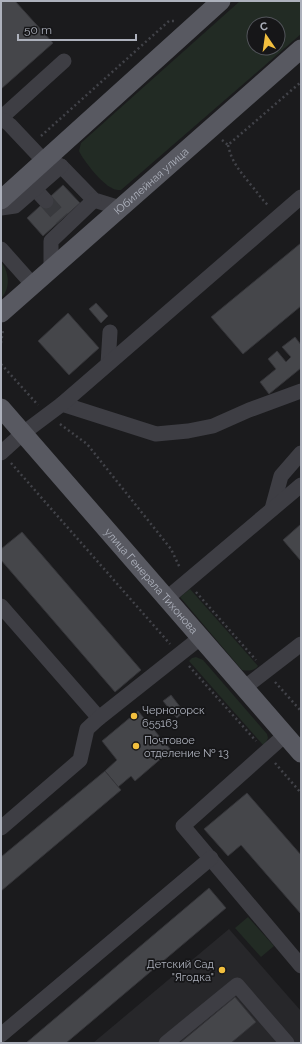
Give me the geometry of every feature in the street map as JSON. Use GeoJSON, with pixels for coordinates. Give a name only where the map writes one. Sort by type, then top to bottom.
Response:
{"type":"FeatureCollection","features":[{"type":"Feature","properties":{"kind":"main road"},"geometry":{"type":"LineString","coordinates":[[1,200],[52,164],[221,1]]}},
{"type":"Feature","properties":{"kind":"main road","name":"Юбилейная улица"},"geometry":{"type":"LineString","coordinates":[[1,313],[301,49]]}},
{"type":"Feature","properties":{"kind":"main road","name":"улица Генерала Тихонова"},"geometry":{"type":"LineString","coordinates":[[1,408],[301,754]]}},
{"type":"Feature","properties":{"kind":"lane"},"geometry":{"type":"LineString","coordinates":[[64,61],[1,119],[10,125],[94,200],[120,208]]}},
{"type":"Feature","properties":{"kind":"lane"},"geometry":{"type":"LineString","coordinates":[[1,208],[15,206],[34,188],[52,164]]}},
{"type":"Feature","properties":{"kind":"lane"},"geometry":{"type":"LineString","coordinates":[[34,188],[46,201]]}},
{"type":"Feature","properties":{"kind":"lane"},"geometry":{"type":"LineString","coordinates":[[1,453],[22,434],[62,404],[301,196]]}},
{"type":"Feature","properties":{"kind":"lane"},"geometry":{"type":"LineString","coordinates":[[51,269],[51,241],[65,222],[94,200]]}},
{"type":"Feature","properties":{"kind":"lane"},"geometry":{"type":"LineString","coordinates":[[1,249],[32,285]]}},
{"type":"Feature","properties":{"kind":"lane"},"geometry":{"type":"LineString","coordinates":[[108,364],[110,332]]}},
{"type":"Feature","properties":{"kind":"lane"},"geometry":{"type":"LineString","coordinates":[[62,404],[156,434],[188,431],[213,426],[249,410],[301,391]]}},
{"type":"Feature","properties":{"kind":"lane"},"geometry":{"type":"LineString","coordinates":[[272,509],[281,476],[301,453]]}},
{"type":"Feature","properties":{"kind":"lane"},"geometry":{"type":"LineString","coordinates":[[166,599],[301,484]]}},
{"type":"Feature","properties":{"kind":"lane"},"geometry":{"type":"LineString","coordinates":[[1,606],[99,718]]}},
{"type":"Feature","properties":{"kind":"lane"},"geometry":{"type":"LineString","coordinates":[[1,828],[80,760],[87,729],[200,638]]}},
{"type":"Feature","properties":{"kind":"lane"},"geometry":{"type":"LineString","coordinates":[[244,688],[301,644]]}},
{"type":"Feature","properties":{"kind":"lane"},"geometry":{"type":"LineString","coordinates":[[285,735],[184,826],[301,966]]}},
{"type":"Feature","properties":{"kind":"lane"},"geometry":{"type":"LineString","coordinates":[[1,1035],[211,858]]}},
{"type":"Feature","properties":{"kind":"lane"},"geometry":{"type":"LineString","coordinates":[[166,1043],[237,985],[287,1043]]}},
{"type":"Feature","properties":{"kind":"path"},"geometry":{"type":"LineString","coordinates":[[228,145],[235,167],[277,217]]}},
{"type":"Feature","properties":{"kind":"path"},"geometry":{"type":"LineString","coordinates":[[1,364],[47,415],[87,444],[171,549],[186,582],[301,712]]}},
{"type":"Feature","properties":{"kind":"path"},"geometry":{"type":"LineString","coordinates":[[1,453],[301,793]]}},
{"type":"Feature","properties":{"kind":"shaded area"},"geometry":{"type":"Polygon","coordinates":[[[240,1],[301,1],[301,34],[286,47],[286,16],[246,16],[246,56],[276,56],[121,190],[114,189],[103,182],[84,160],[79,151],[81,143],[240,1]]]}},
{"type":"Feature","properties":{"kind":"shaded area"},"geometry":{"type":"Polygon","coordinates":[[[1,262],[6,270],[8,285],[1,298],[1,262]]]}},
{"type":"Feature","properties":{"kind":"shaded area"},"geometry":{"type":"Polygon","coordinates":[[[190,589],[258,666],[255,669],[242,670],[180,597],[190,589]]]}},
{"type":"Feature","properties":{"kind":"shaded area"},"geometry":{"type":"Polygon","coordinates":[[[196,657],[203,660],[267,734],[268,738],[264,746],[189,661],[196,657]]]}},
{"type":"Feature","properties":{"kind":"shaded area"},"geometry":{"type":"Polygon","coordinates":[[[248,917],[274,946],[261,957],[235,928],[248,917]]]}},
{"type":"Feature","properties":{"kind":"shaded area","name":"Детский Сад \"Ягодка\""},"geometry":{"type":"Polygon","coordinates":[[[229,929],[301,1011],[301,1043],[93,1043],[229,929]]]}},
{"type":"Feature","properties":{"kind":"building"},"geometry":{"type":"Polygon","coordinates":[[[1,1],[15,1],[53,43],[1,89],[1,1]]]}},
{"type":"Feature","properties":{"kind":"building"},"geometry":{"type":"Polygon","coordinates":[[[63,185],[80,203],[43,236],[27,218],[63,185]]]}},
{"type":"Feature","properties":{"kind":"building"},"geometry":{"type":"Polygon","coordinates":[[[301,243],[301,306],[243,354],[211,317],[301,243]]]}},
{"type":"Feature","properties":{"kind":"building"},"geometry":{"type":"Polygon","coordinates":[[[96,303],[108,316],[101,323],[89,309],[96,303]]]}},
{"type":"Feature","properties":{"kind":"building"},"geometry":{"type":"Polygon","coordinates":[[[68,313],[99,348],[69,375],[38,341],[68,313]]]}},
{"type":"Feature","properties":{"kind":"building"},"geometry":{"type":"Polygon","coordinates":[[[295,337],[301,345],[301,368],[269,394],[260,382],[276,369],[268,359],[277,351],[286,362],[291,357],[282,347],[295,337]]]}},
{"type":"Feature","properties":{"kind":"building"},"geometry":{"type":"Polygon","coordinates":[[[301,524],[301,561],[283,540],[301,524]]]}},
{"type":"Feature","properties":{"kind":"building"},"geometry":{"type":"Polygon","coordinates":[[[22,532],[141,670],[115,692],[1,560],[1,549],[22,532]]]}},
{"type":"Feature","properties":{"kind":"building"},"geometry":{"type":"Polygon","coordinates":[[[171,695],[184,712],[177,718],[163,701],[171,695]]]}},
{"type":"Feature","properties":{"kind":"building","name":"Почтовое отделение № 13"},"geometry":{"type":"Polygon","coordinates":[[[138,711],[171,750],[135,781],[131,776],[118,787],[105,771],[117,760],[102,741],[138,711]]]}},
{"type":"Feature","properties":{"kind":"building"},"geometry":{"type":"Polygon","coordinates":[[[105,771],[121,790],[1,891],[1,857],[105,771]]]}},
{"type":"Feature","properties":{"kind":"building"},"geometry":{"type":"Polygon","coordinates":[[[247,793],[301,855],[301,914],[241,845],[228,856],[204,829],[247,793]]]}},
{"type":"Feature","properties":{"kind":"building"},"geometry":{"type":"Polygon","coordinates":[[[209,888],[226,908],[66,1043],[26,1043],[209,888]]]}},
{"type":"Feature","properties":{"kind":"building"},"geometry":{"type":"Polygon","coordinates":[[[235,997],[256,1022],[231,1043],[180,1043],[235,997]]]}},
{"type":"Feature","properties":{"kind":"tunnel"},"geometry":{"type":"LineString","coordinates":[[46,201],[62,219]]}},
{"type":"Feature","properties":{"kind":"place","name":"Черногорск 655163"},"geometry":{"type":"Point","coordinates":[134,716]}},
{"type":"Feature","properties":{"kind":"place","name":"Почтовое отделение № 13"},"geometry":{"type":"Point","coordinates":[136,746]}},
{"type":"Feature","properties":{"kind":"place","name":"Детский Сад \"Ягодка\""},"geometry":{"type":"Point","coordinates":[222,970]}}]}
